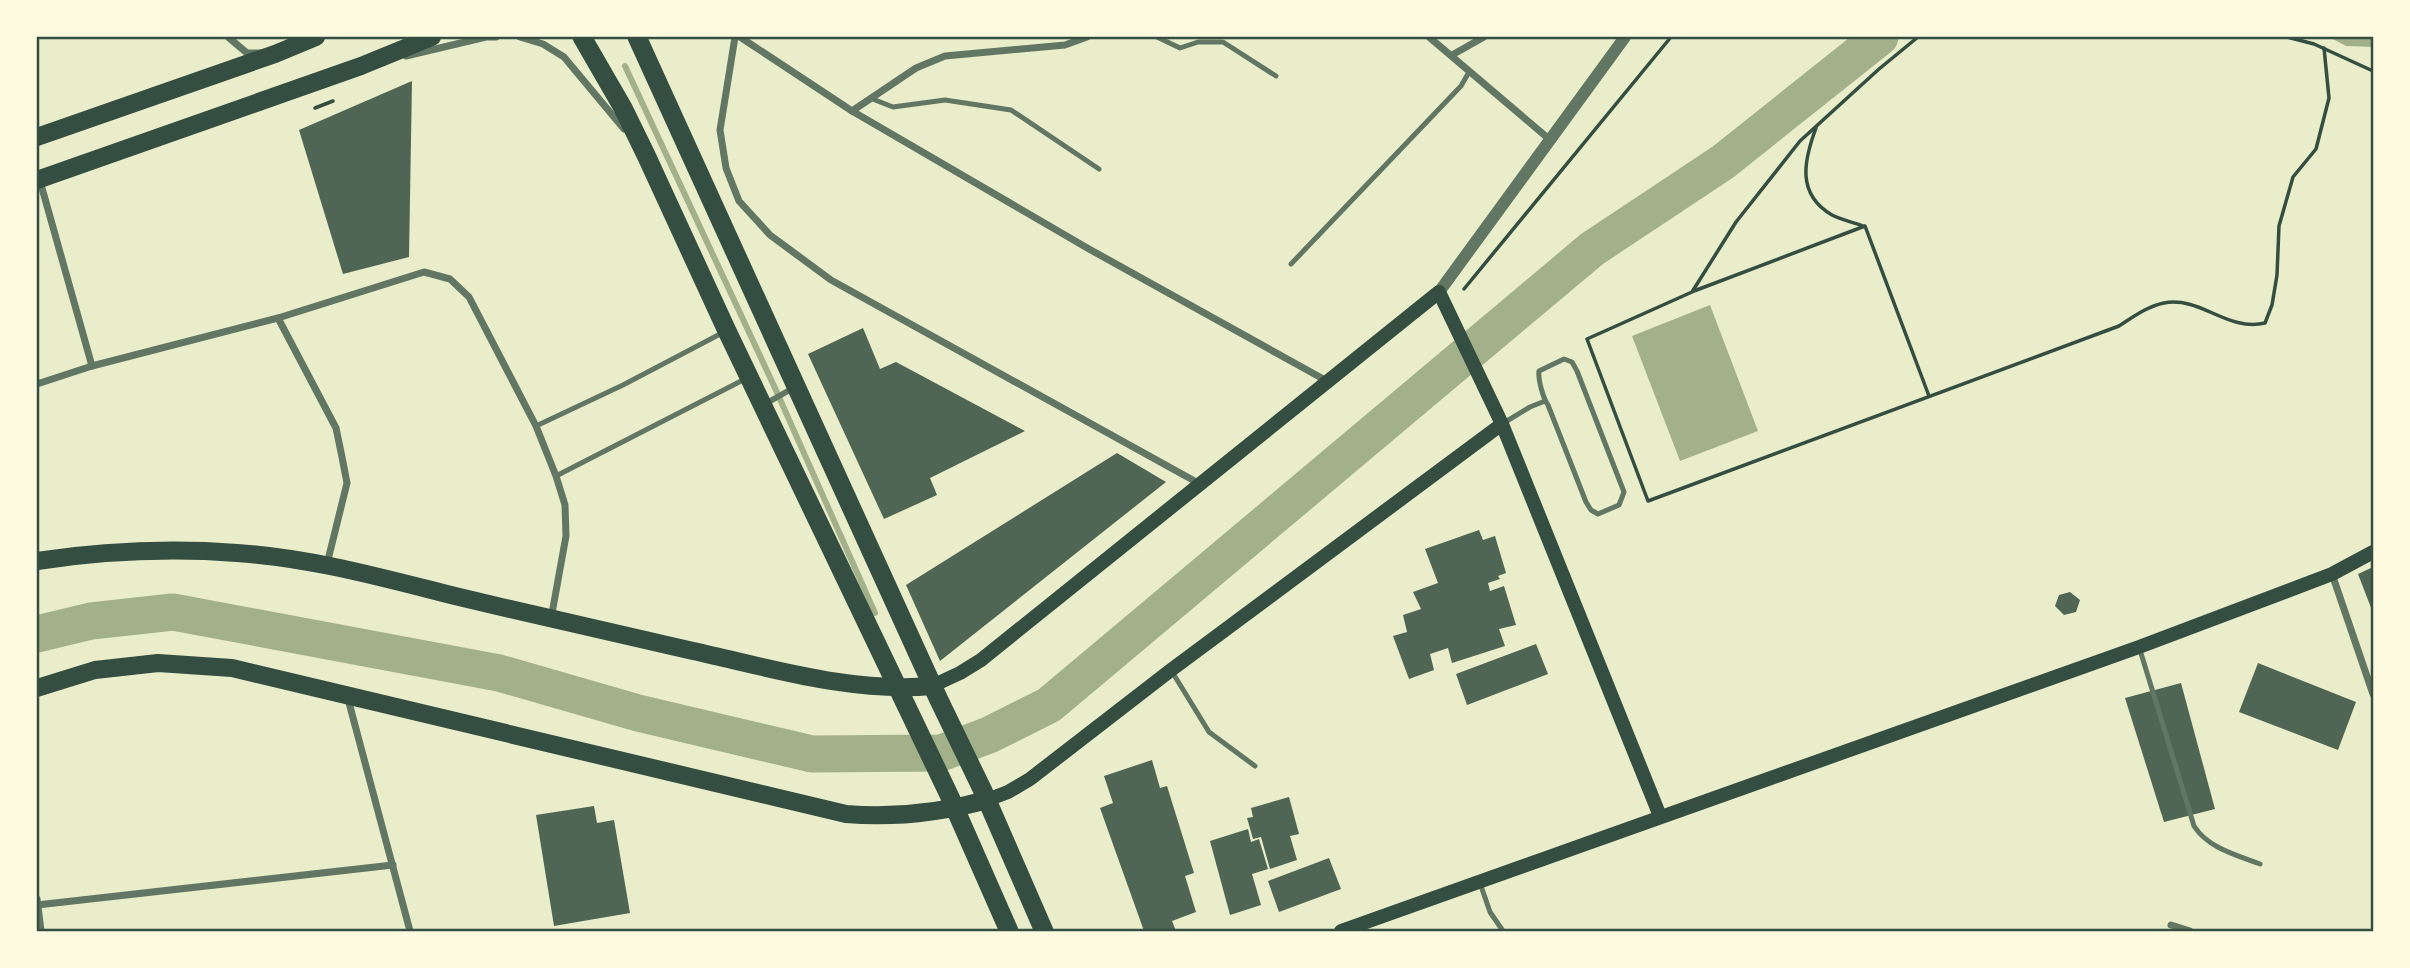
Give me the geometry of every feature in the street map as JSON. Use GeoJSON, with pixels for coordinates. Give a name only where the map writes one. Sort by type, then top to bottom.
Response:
{"type":"FeatureCollection","features":[{"type":"Feature","properties":{"kind":"highway"},"geometry":{"type":"LineString","coordinates":[[582,37],[623,108],[646,155],[727,331],[953,803],[1009,931]]}},
{"type":"Feature","properties":{"kind":"highway"},"geometry":{"type":"LineString","coordinates":[[637,37],[935,692],[985,795],[1044,931]]}},
{"type":"Feature","properties":{"kind":"main road"},"geometry":{"type":"LineString","coordinates":[[37,137],[275,54],[316,37]]}},
{"type":"Feature","properties":{"kind":"main road"},"geometry":{"type":"LineString","coordinates":[[38,180],[361,66],[432,37]]}},
{"type":"Feature","properties":{"kind":"main road"},"geometry":{"type":"LineString","coordinates":[[37,561],[141,550],[238,553],[327,565],[551,620],[831,681],[935,692],[981,660],[1439,292],[1502,424],[1660,816]]}},
{"type":"Feature","properties":{"kind":"main road"},"geometry":{"type":"LineString","coordinates":[[37,688],[95,670],[158,663],[232,668],[846,814],[883,817],[922,814],[953,803],[1008,792],[1030,779],[1171,670],[1502,424]]}},
{"type":"Feature","properties":{"kind":"main road"},"geometry":{"type":"LineString","coordinates":[[1341,931],[2139,647],[2332,574],[2373,552]]}},
{"type":"Feature","properties":{"kind":"street"},"geometry":{"type":"LineString","coordinates":[[228,37],[247,53],[275,54]]}},
{"type":"Feature","properties":{"kind":"street"},"geometry":{"type":"LineString","coordinates":[[361,66],[486,37],[496,37]]}},
{"type":"Feature","properties":{"kind":"street"},"geometry":{"type":"LineString","coordinates":[[520,37],[543,44],[564,57],[646,155]]}},
{"type":"Feature","properties":{"kind":"street"},"geometry":{"type":"LineString","coordinates":[[1200,484],[831,280],[770,235],[739,201],[726,168],[720,130],[738,37],[852,111],[1089,249],[1327,382]]}},
{"type":"Feature","properties":{"kind":"street"},"geometry":{"type":"LineString","coordinates":[[852,111],[916,68],[945,56],[1065,45],[1087,37]]}},
{"type":"Feature","properties":{"kind":"street"},"geometry":{"type":"LineString","coordinates":[[1429,37],[1549,139]]}},
{"type":"Feature","properties":{"kind":"street"},"geometry":{"type":"LineString","coordinates":[[1451,55],[1484,37]]}},
{"type":"Feature","properties":{"kind":"street"},"geometry":{"type":"LineString","coordinates":[[1439,292],[1625,37]]}},
{"type":"Feature","properties":{"kind":"street"},"geometry":{"type":"LineString","coordinates":[[38,180],[92,366]]}},
{"type":"Feature","properties":{"kind":"street"},"geometry":{"type":"LineString","coordinates":[[37,384],[92,366],[278,318],[424,272],[450,279],[469,297],[536,426],[565,505],[566,536],[551,620]]}},
{"type":"Feature","properties":{"kind":"street"},"geometry":{"type":"LineString","coordinates":[[278,318],[336,428],[342,457],[347,483],[327,565]]}},
{"type":"Feature","properties":{"kind":"street"},"geometry":{"type":"LineString","coordinates":[[763,404],[796,386]]}},
{"type":"Feature","properties":{"kind":"street"},"geometry":{"type":"LineString","coordinates":[[2332,574],[2373,694]]}},
{"type":"Feature","properties":{"kind":"street"},"geometry":{"type":"LineString","coordinates":[[347,695],[410,931]]}},
{"type":"Feature","properties":{"kind":"street"},"geometry":{"type":"LineString","coordinates":[[41,931],[37,903],[393,865]]}},
{"type":"Feature","properties":{"kind":"street"},"geometry":{"type":"LineString","coordinates":[[2171,925],[2190,931]]}},
{"type":"Feature","properties":{"kind":"lane"},"geometry":{"type":"LineString","coordinates":[[1157,37],[1180,48],[1198,42],[1223,42],[1276,76]]}},
{"type":"Feature","properties":{"kind":"lane"},"geometry":{"type":"LineString","coordinates":[[1291,264],[1461,86],[1469,72]]}},
{"type":"Feature","properties":{"kind":"lane"},"geometry":{"type":"LineString","coordinates":[[870,98],[893,107],[945,100],[1011,110],[1099,169]]}},
{"type":"Feature","properties":{"kind":"lane"},"geometry":{"type":"LineString","coordinates":[[536,426],[727,331]]}},
{"type":"Feature","properties":{"kind":"lane"},"geometry":{"type":"LineString","coordinates":[[1564,359],[1572,362],[1624,492],[1619,505],[1598,514],[1591,510],[1545,401],[1538,378],[1539,371],[1564,359]]}},
{"type":"Feature","properties":{"kind":"lane"},"geometry":{"type":"LineString","coordinates":[[556,476],[750,377]]}},
{"type":"Feature","properties":{"kind":"lane"},"geometry":{"type":"LineString","coordinates":[[1502,424],[1545,401]]}},
{"type":"Feature","properties":{"kind":"lane"},"geometry":{"type":"LineString","coordinates":[[2139,647],[2194,826],[2201,837],[2218,848],[2260,864]]}},
{"type":"Feature","properties":{"kind":"lane"},"geometry":{"type":"LineString","coordinates":[[1171,670],[1209,732],[1255,766]]}},
{"type":"Feature","properties":{"kind":"lane"},"geometry":{"type":"LineString","coordinates":[[1480,883],[1490,912],[1503,931]]}},
{"type":"Feature","properties":{"kind":"path"},"geometry":{"type":"LineString","coordinates":[[1447,309],[1671,37]]}},
{"type":"Feature","properties":{"kind":"path"},"geometry":{"type":"LineString","coordinates":[[1692,292],[1736,222],[1800,141],[1918,37]]}},
{"type":"Feature","properties":{"kind":"path"},"geometry":{"type":"LineString","coordinates":[[2287,37],[2324,48],[2373,71]]}},
{"type":"Feature","properties":{"kind":"path"},"geometry":{"type":"LineString","coordinates":[[1865,226],[1692,292],[1587,339],[1648,501],[2119,326],[2161,303],[2179,301],[2202,308],[2225,320],[2251,326],[2265,323],[2272,305],[2277,275],[2279,226],[2294,177],[2316,149],[2329,98],[2324,48]]}},
{"type":"Feature","properties":{"kind":"path"},"geometry":{"type":"LineString","coordinates":[[315,108],[333,101]]}},
{"type":"Feature","properties":{"kind":"path"},"geometry":{"type":"LineString","coordinates":[[1817,126],[1809,146],[1804,173],[1811,196],[1831,214],[1865,226],[1929,396]]}},
{"type":"Feature","properties":{"kind":"shaded area"},"geometry":{"type":"Polygon","coordinates":[[[2329,37],[2373,37],[2373,47],[2346,46],[2329,37]]]}},
{"type":"Feature","properties":{"kind":"shaded area"},"geometry":{"type":"Polygon","coordinates":[[[1710,305],[1758,431],[1680,461],[1632,336],[1710,305]]]}},
{"type":"Feature","properties":{"kind":"building"},"geometry":{"type":"Polygon","coordinates":[[[412,81],[409,257],[343,274],[299,130],[412,81]]]}},
{"type":"Feature","properties":{"kind":"building"},"geometry":{"type":"Polygon","coordinates":[[[863,328],[880,369],[896,362],[1025,431],[930,478],[937,495],[884,519],[808,354],[863,328]]]}},
{"type":"Feature","properties":{"kind":"building"},"geometry":{"type":"Polygon","coordinates":[[[1117,453],[1166,482],[940,661],[906,585],[1117,453]]]}},
{"type":"Feature","properties":{"kind":"building"},"geometry":{"type":"Polygon","coordinates":[[[1479,530],[1483,540],[1495,536],[1506,573],[1498,576],[1500,579],[1488,583],[1490,591],[1504,586],[1516,625],[1499,629],[1505,646],[1452,663],[1448,648],[1430,654],[1434,670],[1409,679],[1393,636],[1407,632],[1403,615],[1421,609],[1413,592],[1438,583],[1425,549],[1479,530]]]}},
{"type":"Feature","properties":{"kind":"building"},"geometry":{"type":"Polygon","coordinates":[[[2373,567],[2373,613],[2358,574],[2373,567]]]}},
{"type":"Feature","properties":{"kind":"building"},"geometry":{"type":"Polygon","coordinates":[[[2070,592],[2080,600],[2076,612],[2064,615],[2055,606],[2059,595],[2070,592]]]}},
{"type":"Feature","properties":{"kind":"building"},"geometry":{"type":"Polygon","coordinates":[[[1536,644],[1548,674],[1467,705],[1456,674],[1536,644]]]}},
{"type":"Feature","properties":{"kind":"building"},"geometry":{"type":"Polygon","coordinates":[[[2258,663],[2356,702],[2338,750],[2239,712],[2258,663]]]}},
{"type":"Feature","properties":{"kind":"building"},"geometry":{"type":"Polygon","coordinates":[[[2181,683],[2215,809],[2164,822],[2125,698],[2181,683]]]}},
{"type":"Feature","properties":{"kind":"building"},"geometry":{"type":"Polygon","coordinates":[[[1152,760],[1160,788],[1167,786],[1194,873],[1185,876],[1196,912],[1172,921],[1176,931],[1144,931],[1100,808],[1113,803],[1104,776],[1152,760]]]}},
{"type":"Feature","properties":{"kind":"building"},"geometry":{"type":"Polygon","coordinates":[[[1289,797],[1299,834],[1290,836],[1297,860],[1270,869],[1261,837],[1253,839],[1247,818],[1253,817],[1251,808],[1289,797]]]}},
{"type":"Feature","properties":{"kind":"building"},"geometry":{"type":"Polygon","coordinates":[[[594,806],[597,823],[614,820],[630,913],[554,926],[536,815],[594,806]]]}},
{"type":"Feature","properties":{"kind":"building"},"geometry":{"type":"Polygon","coordinates":[[[1248,829],[1251,842],[1259,839],[1268,869],[1252,874],[1261,905],[1230,915],[1210,841],[1248,829]]]}},
{"type":"Feature","properties":{"kind":"building"},"geometry":{"type":"Polygon","coordinates":[[[1329,858],[1341,889],[1279,912],[1268,881],[1329,858]]]}},
{"type":"Feature","properties":{"kind":"waterway"},"geometry":{"type":"LineString","coordinates":[[37,634],[91,621],[173,612],[499,673],[638,713],[812,754],[941,753],[989,735],[1049,705],[1592,249],[1723,162],[1880,37]]}},
{"type":"Feature","properties":{"kind":"waterway"},"geometry":{"type":"LineString","coordinates":[[625,66],[775,388],[875,613]]}}]}
